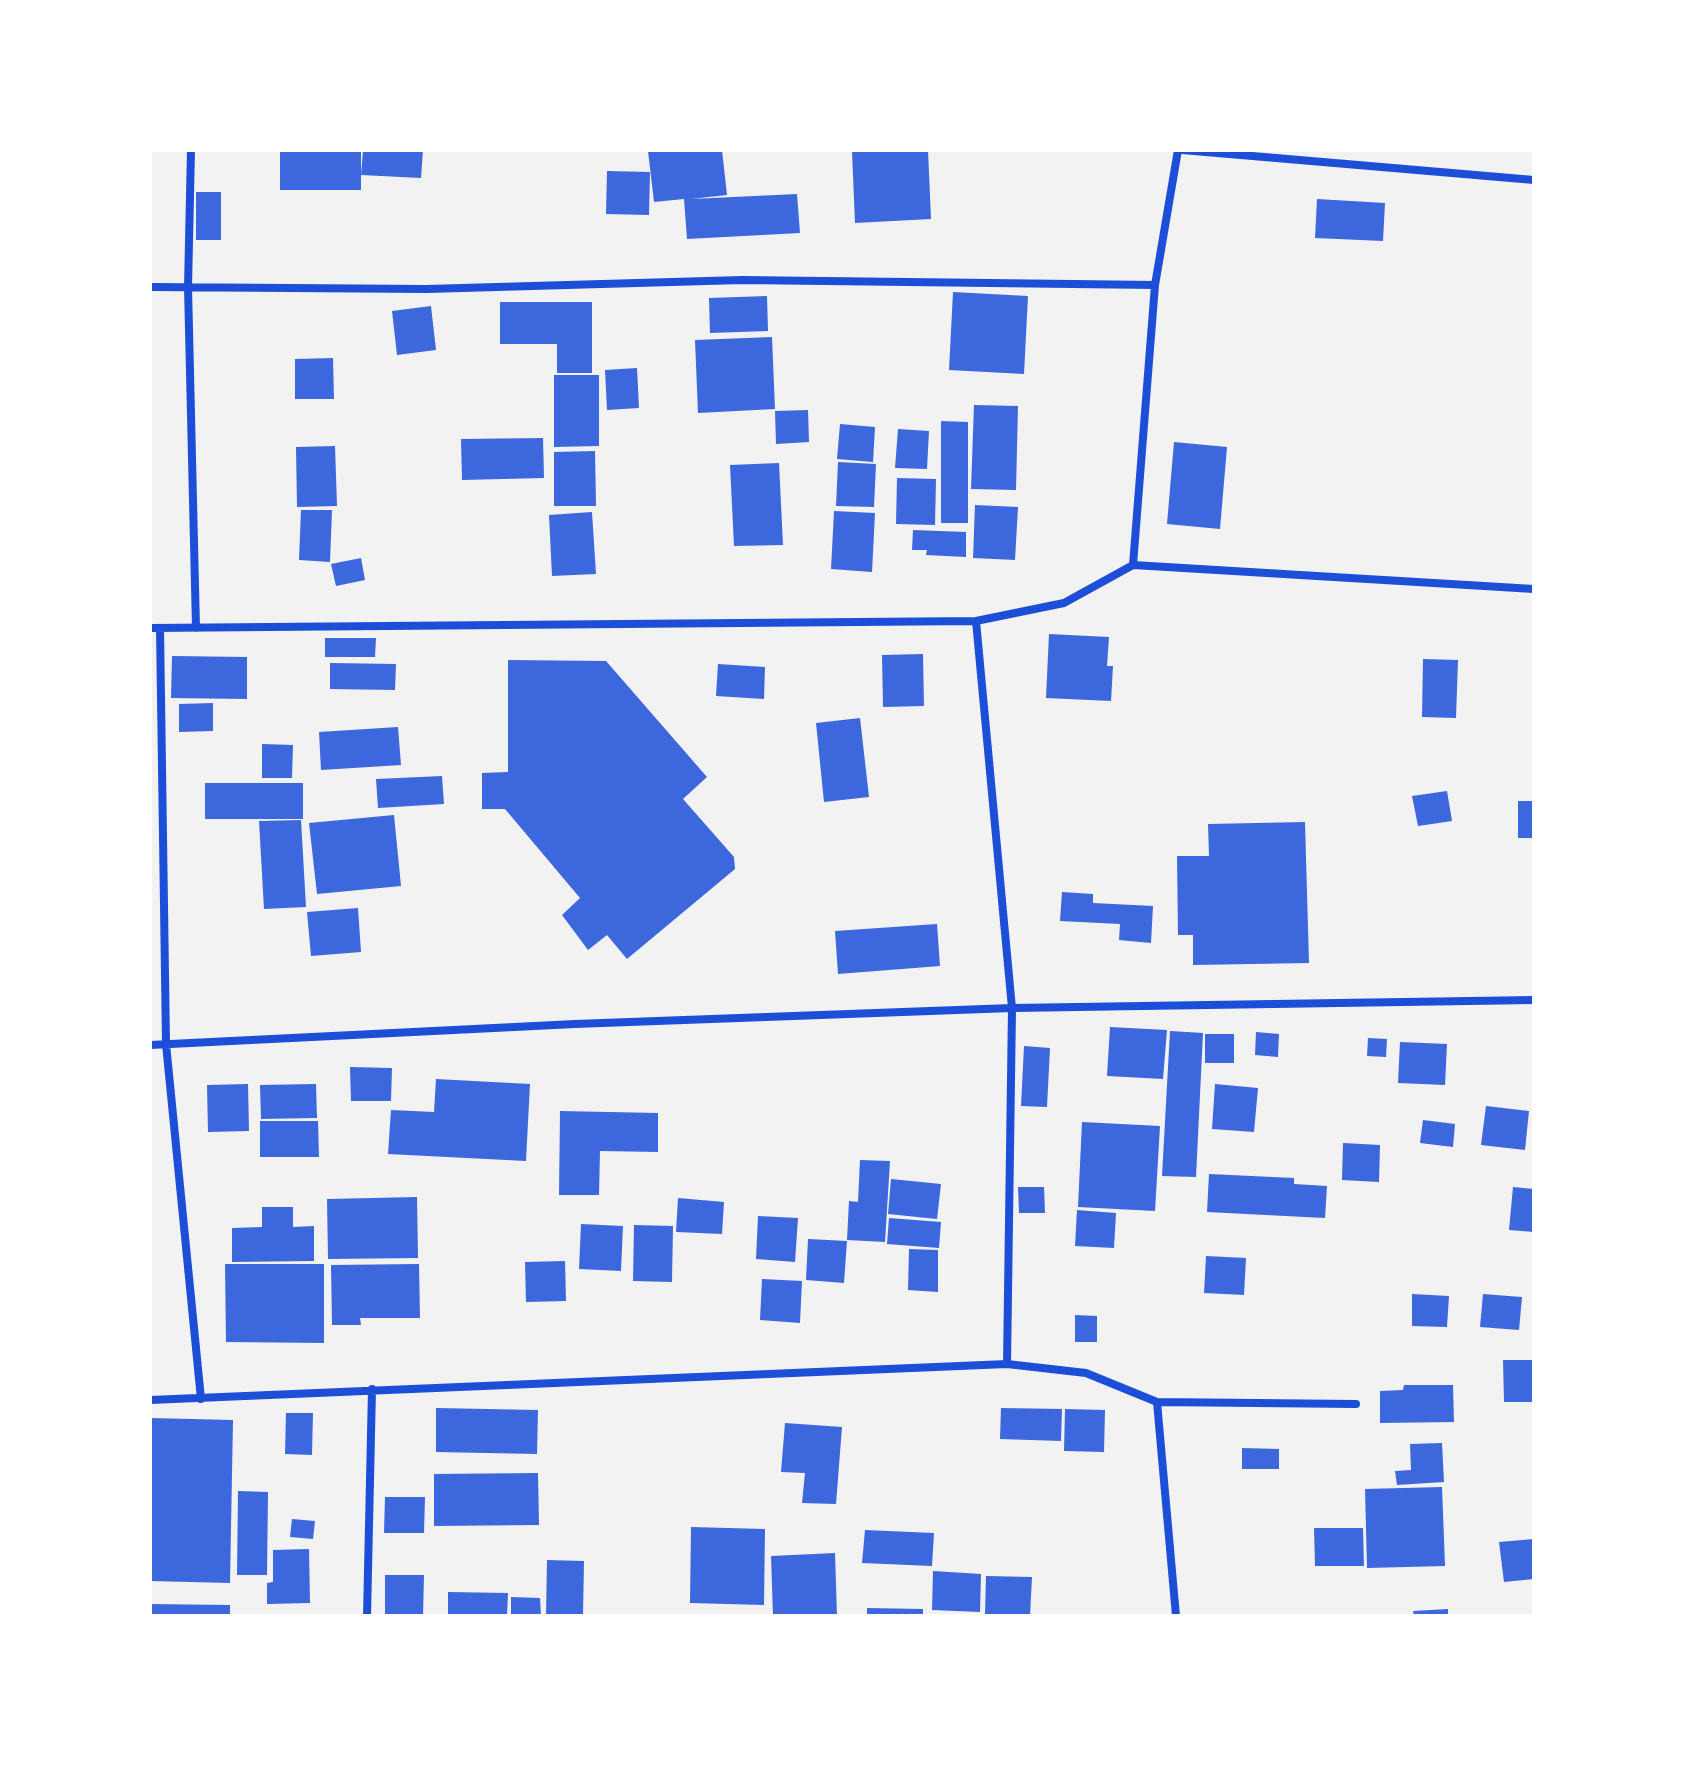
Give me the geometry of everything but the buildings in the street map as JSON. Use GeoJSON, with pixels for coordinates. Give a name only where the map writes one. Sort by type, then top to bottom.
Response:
{"type":"FeatureCollection","features":[{"type":"Feature","properties":{"kind":"street"},"geometry":{"type":"LineString","coordinates":[[191,150],[188,287],[196,628]]}},
{"type":"Feature","properties":{"kind":"street"},"geometry":{"type":"LineString","coordinates":[[1133,565],[1155,285],[1180,150],[1534,180]]}},
{"type":"Feature","properties":{"kind":"street"},"geometry":{"type":"LineString","coordinates":[[150,287],[427,289],[742,280],[1155,285]]}},
{"type":"Feature","properties":{"kind":"street"},"geometry":{"type":"LineString","coordinates":[[150,628],[976,621],[1064,603],[1133,565],[1534,589]]}},
{"type":"Feature","properties":{"kind":"street"},"geometry":{"type":"LineString","coordinates":[[976,621],[1012,1008],[1007,1364]]}},
{"type":"Feature","properties":{"kind":"street"},"geometry":{"type":"LineString","coordinates":[[160,628],[166,1044],[201,1399]]}},
{"type":"Feature","properties":{"kind":"street"},"geometry":{"type":"LineString","coordinates":[[150,1045],[575,1024],[1012,1008],[1534,1000]]}},
{"type":"Feature","properties":{"kind":"street"},"geometry":{"type":"LineString","coordinates":[[150,1400],[1007,1364],[1086,1373],[1157,1402],[1356,1404]]}},
{"type":"Feature","properties":{"kind":"street"},"geometry":{"type":"LineString","coordinates":[[367,1616],[372,1389]]}},
{"type":"Feature","properties":{"kind":"street"},"geometry":{"type":"LineString","coordinates":[[1157,1402],[1176,1616]]}}]}
